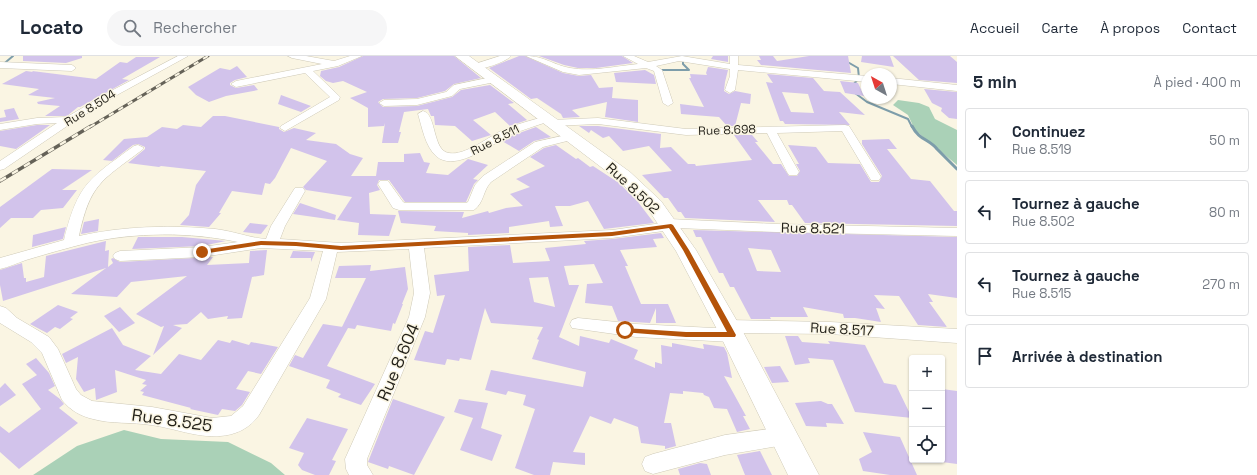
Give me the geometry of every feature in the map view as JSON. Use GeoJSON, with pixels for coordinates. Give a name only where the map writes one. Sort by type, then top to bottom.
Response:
{"type":"FeatureCollection","features":[{"type":"Feature","properties":{"kind":"main road","name":"Rue 8.502"},"geometry":{"type":"LineString","coordinates":[[468,62],[624,176],[655,205],[670,224],[686,250],[730,330],[804,475]]}},
{"type":"Feature","properties":{"kind":"street","name":"Rue 8.504"},"geometry":{"type":"LineString","coordinates":[[0,166],[69,120],[114,93],[183,56]]}},
{"type":"Feature","properties":{"kind":"street"},"geometry":{"type":"LineString","coordinates":[[292,56],[335,64]]}},
{"type":"Feature","properties":{"kind":"street"},"geometry":{"type":"LineString","coordinates":[[236,84],[335,64],[358,56]]}},
{"type":"Feature","properties":{"kind":"street"},"geometry":{"type":"LineString","coordinates":[[468,62],[499,60],[507,56]]}},
{"type":"Feature","properties":{"kind":"street"},"geometry":{"type":"LineString","coordinates":[[530,56],[566,70],[579,72],[620,70],[679,58],[735,67],[861,78]]}},
{"type":"Feature","properties":{"kind":"street"},"geometry":{"type":"LineString","coordinates":[[627,56],[658,70],[668,103]]}},
{"type":"Feature","properties":{"kind":"street"},"geometry":{"type":"LineString","coordinates":[[730,90],[734,76],[734,56]]}},
{"type":"Feature","properties":{"kind":"street"},"geometry":{"type":"LineString","coordinates":[[0,65],[72,68]]}},
{"type":"Feature","properties":{"kind":"street"},"geometry":{"type":"LineString","coordinates":[[285,128],[334,100],[335,97],[307,70]]}},
{"type":"Feature","properties":{"kind":"street"},"geometry":{"type":"LineString","coordinates":[[384,103],[424,100],[449,94],[457,87],[492,80]]}},
{"type":"Feature","properties":{"kind":"street"},"geometry":{"type":"LineString","coordinates":[[897,82],[957,88]]}},
{"type":"Feature","properties":{"kind":"street","name":"Rue 8.511"},"geometry":{"type":"LineString","coordinates":[[423,114],[435,148],[438,153],[448,157],[465,156],[506,132],[550,121]]}},
{"type":"Feature","properties":{"kind":"street"},"geometry":{"type":"LineString","coordinates":[[0,127],[37,121],[69,120]]}},
{"type":"Feature","properties":{"kind":"street","name":"Rue 8.698"},"geometry":{"type":"LineString","coordinates":[[550,121],[598,121],[686,132],[846,128],[875,177]]}},
{"type":"Feature","properties":{"kind":"street"},"geometry":{"type":"LineString","coordinates":[[770,129],[793,172]]}},
{"type":"Feature","properties":{"kind":"street"},"geometry":{"type":"LineString","coordinates":[[384,184],[398,205],[404,207],[469,207],[474,204],[481,185],[487,179],[539,144],[571,137]]}},
{"type":"Feature","properties":{"kind":"street"},"geometry":{"type":"LineString","coordinates":[[70,244],[76,218],[88,189],[107,171],[138,148]]}},
{"type":"Feature","properties":{"kind":"street"},"geometry":{"type":"LineString","coordinates":[[120,256],[202,252],[266,243],[299,191]]}},
{"type":"Feature","properties":{"kind":"street","name":"Rue 8.521"},"geometry":{"type":"LineString","coordinates":[[266,243],[331,247],[416,244],[612,234],[670,224],[957,232]]}},
{"type":"Feature","properties":{"kind":"street"},"geometry":{"type":"LineString","coordinates":[[0,264],[18,257],[103,235],[123,233],[219,233],[266,243]]}},
{"type":"Feature","properties":{"kind":"street","name":"Rue 8.604"},"geometry":{"type":"LineString","coordinates":[[362,475],[357,469],[356,459],[417,317],[422,293],[416,244]]}},
{"type":"Feature","properties":{"kind":"street","name":"Rue 8.525"},"geometry":{"type":"LineString","coordinates":[[0,312],[6,321],[39,338],[48,348],[68,393],[79,405],[102,412],[152,416],[208,427],[229,426],[244,420],[248,415],[318,299],[331,247]]}},
{"type":"Feature","properties":{"kind":"street","name":"Rue 8.517"},"geometry":{"type":"LineString","coordinates":[[578,324],[625,330],[686,334],[730,330],[830,328],[957,336]]}},
{"type":"Feature","properties":{"kind":"street"},"geometry":{"type":"LineString","coordinates":[[653,464],[725,445],[784,436]]}},
{"type":"Feature","properties":{"kind":"green space"},"geometry":{"type":"Polygon","coordinates":[[[897,101],[919,103],[929,107],[935,119],[957,130],[957,165],[915,130],[908,115],[893,105],[897,104],[897,101]]]}},
{"type":"Feature","properties":{"kind":"green space"},"geometry":{"type":"Polygon","coordinates":[[[124,430],[161,439],[228,442],[271,463],[285,475],[33,475],[77,446],[124,430]]]}},
{"type":"Feature","properties":{"kind":"building"},"geometry":{"type":"Polygon","coordinates":[[[23,56],[82,56],[82,58],[66,63],[23,61],[23,56]]]}},
{"type":"Feature","properties":{"kind":"building"},"geometry":{"type":"Polygon","coordinates":[[[363,56],[454,56],[481,78],[454,84],[445,91],[417,98],[383,99],[378,102],[383,107],[417,106],[452,97],[461,90],[490,85],[514,103],[508,104],[527,120],[510,126],[495,112],[473,120],[491,135],[472,141],[455,126],[435,125],[434,116],[431,116],[428,109],[404,112],[398,143],[382,143],[385,123],[384,126],[368,127],[368,108],[350,98],[367,92],[343,81],[333,83],[326,81],[320,76],[321,71],[339,67],[363,56]]]}},
{"type":"Feature","properties":{"kind":"building"},"geometry":{"type":"Polygon","coordinates":[[[519,56],[525,56],[563,73],[579,76],[591,75],[599,88],[613,87],[612,98],[638,100],[638,122],[605,117],[607,102],[572,110],[580,117],[563,118],[561,114],[537,98],[531,99],[489,68],[519,56]]]}},
{"type":"Feature","properties":{"kind":"building"},"geometry":{"type":"Polygon","coordinates":[[[539,56],[622,56],[633,63],[596,68],[578,68],[564,65],[539,56]]]}},
{"type":"Feature","properties":{"kind":"building"},"geometry":{"type":"Polygon","coordinates":[[[713,56],[728,56],[728,62],[711,59],[713,56]]]}},
{"type":"Feature","properties":{"kind":"building"},"geometry":{"type":"Polygon","coordinates":[[[759,56],[773,56],[777,61],[809,56],[848,56],[851,73],[761,65],[757,60],[761,60],[759,56]]]}},
{"type":"Feature","properties":{"kind":"building"},"geometry":{"type":"Polygon","coordinates":[[[862,56],[890,56],[894,67],[861,62],[862,56]]]}},
{"type":"Feature","properties":{"kind":"building"},"geometry":{"type":"Polygon","coordinates":[[[893,56],[950,56],[957,62],[957,83],[919,80],[893,56]]]}},
{"type":"Feature","properties":{"kind":"building"},"geometry":{"type":"Polygon","coordinates":[[[136,57],[160,57],[122,79],[129,80],[78,107],[67,116],[45,116],[60,106],[38,104],[37,102],[55,98],[28,95],[39,89],[2,84],[26,71],[96,79],[120,62],[127,63],[136,57]]]}},
{"type":"Feature","properties":{"kind":"building"},"geometry":{"type":"Polygon","coordinates":[[[237,66],[247,77],[235,80],[230,83],[230,85],[236,88],[254,85],[258,90],[226,96],[209,102],[196,95],[188,87],[220,68],[230,70],[237,66]]]}},
{"type":"Feature","properties":{"kind":"building"},"geometry":{"type":"Polygon","coordinates":[[[708,67],[728,70],[724,91],[729,94],[735,91],[751,94],[750,104],[741,103],[735,126],[727,126],[719,117],[681,114],[680,104],[704,107],[689,78],[691,78],[690,74],[707,75],[706,73],[708,67]]]}},
{"type":"Feature","properties":{"kind":"building"},"geometry":{"type":"Polygon","coordinates":[[[645,70],[654,75],[656,84],[616,82],[614,73],[645,70]]]}},
{"type":"Feature","properties":{"kind":"building"},"geometry":{"type":"Polygon","coordinates":[[[767,74],[813,78],[824,91],[840,92],[865,115],[839,112],[850,125],[785,124],[783,121],[780,121],[766,82],[773,83],[767,74]],[[782,92],[791,112],[814,113],[808,94],[782,92]]]}},
{"type":"Feature","properties":{"kind":"building"},"geometry":{"type":"Polygon","coordinates":[[[840,81],[858,83],[861,90],[861,96],[845,93],[840,81]]]}},
{"type":"Feature","properties":{"kind":"building"},"geometry":{"type":"Polygon","coordinates":[[[924,89],[957,92],[957,119],[949,118],[941,111],[942,108],[932,103],[924,89]]]}},
{"type":"Feature","properties":{"kind":"building"},"geometry":{"type":"Polygon","coordinates":[[[281,95],[311,106],[301,112],[278,104],[281,95]]]}},
{"type":"Feature","properties":{"kind":"building"},"geometry":{"type":"Polygon","coordinates":[[[14,108],[19,119],[0,122],[0,118],[6,117],[4,110],[14,108]]]}},
{"type":"Feature","properties":{"kind":"building"},"geometry":{"type":"Polygon","coordinates":[[[213,116],[225,116],[279,127],[279,129],[284,132],[294,128],[316,133],[306,140],[336,144],[350,154],[363,158],[351,176],[376,176],[378,162],[404,162],[404,154],[420,153],[424,162],[430,163],[426,173],[448,175],[468,159],[488,165],[473,179],[478,180],[474,184],[466,202],[405,202],[389,180],[379,180],[377,185],[380,190],[369,193],[370,214],[396,215],[389,236],[358,235],[359,223],[337,220],[352,197],[306,190],[303,187],[327,161],[291,148],[275,178],[270,184],[265,183],[262,195],[232,191],[219,213],[221,213],[209,227],[180,225],[189,215],[196,185],[206,171],[128,163],[145,149],[145,147],[138,144],[133,145],[112,161],[103,160],[124,139],[147,137],[162,127],[177,129],[183,125],[201,127],[213,116]]]}},
{"type":"Feature","properties":{"kind":"building"},"geometry":{"type":"Polygon","coordinates":[[[37,125],[50,125],[16,149],[0,146],[0,131],[37,125]]]}},
{"type":"Feature","properties":{"kind":"building"},"geometry":{"type":"Polygon","coordinates":[[[579,126],[598,126],[661,134],[660,148],[671,147],[688,164],[695,164],[696,166],[752,160],[734,135],[752,135],[758,142],[755,142],[773,164],[781,164],[789,176],[797,176],[800,171],[796,164],[799,164],[788,145],[816,147],[828,163],[860,164],[871,182],[879,182],[882,176],[862,144],[862,140],[889,139],[897,149],[887,149],[911,179],[930,181],[954,211],[957,211],[957,226],[805,223],[792,205],[789,205],[787,200],[758,200],[775,222],[685,218],[681,212],[678,212],[668,198],[664,198],[642,175],[672,171],[649,146],[623,151],[609,136],[603,138],[591,130],[589,133],[579,126]]]}},
{"type":"Feature","properties":{"kind":"building"},"geometry":{"type":"Polygon","coordinates":[[[536,127],[551,137],[534,141],[519,151],[502,141],[511,136],[536,127]]]}},
{"type":"Feature","properties":{"kind":"building"},"geometry":{"type":"Polygon","coordinates":[[[556,145],[576,159],[578,158],[590,167],[593,166],[619,183],[638,202],[654,223],[604,229],[588,201],[570,206],[555,206],[563,226],[550,227],[549,221],[509,227],[509,233],[468,235],[468,233],[434,231],[436,226],[401,223],[398,211],[464,212],[462,218],[488,211],[489,213],[506,208],[523,206],[510,194],[530,187],[516,179],[545,166],[530,157],[544,148],[556,145]]]}},
{"type":"Feature","properties":{"kind":"building"},"geometry":{"type":"Polygon","coordinates":[[[52,169],[92,170],[62,190],[77,190],[63,208],[41,210],[33,218],[11,218],[0,228],[0,207],[52,169]]]}},
{"type":"Feature","properties":{"kind":"building"},"geometry":{"type":"Polygon","coordinates":[[[300,203],[336,215],[335,220],[293,214],[300,203]]]}},
{"type":"Feature","properties":{"kind":"building"},"geometry":{"type":"Polygon","coordinates":[[[99,219],[98,231],[81,234],[84,222],[99,219]]]}},
{"type":"Feature","properties":{"kind":"building"},"geometry":{"type":"Polygon","coordinates":[[[250,223],[268,225],[261,234],[243,232],[250,223]]]}},
{"type":"Feature","properties":{"kind":"building"},"geometry":{"type":"Polygon","coordinates":[[[66,227],[63,239],[32,247],[33,235],[66,227]]]}},
{"type":"Feature","properties":{"kind":"building"},"geometry":{"type":"Polygon","coordinates":[[[693,230],[957,237],[957,298],[928,294],[933,302],[929,302],[947,327],[918,325],[899,296],[874,295],[885,309],[876,308],[881,322],[844,318],[843,314],[803,307],[808,317],[770,317],[771,319],[751,319],[734,287],[730,287],[723,273],[719,273],[701,237],[696,237],[693,230]],[[748,248],[757,271],[781,272],[771,250],[748,248]]]}},
{"type":"Feature","properties":{"kind":"building"},"geometry":{"type":"Polygon","coordinates":[[[661,233],[664,238],[653,239],[657,247],[620,250],[628,266],[625,266],[641,304],[668,304],[676,323],[656,323],[656,308],[650,323],[618,321],[612,306],[585,303],[587,284],[603,283],[594,264],[564,266],[569,285],[579,285],[559,337],[579,346],[580,336],[609,343],[611,339],[638,350],[634,359],[655,368],[655,362],[662,364],[661,345],[672,347],[672,343],[704,349],[703,344],[724,347],[727,353],[732,378],[724,376],[746,416],[743,416],[750,429],[737,432],[727,409],[714,408],[709,397],[703,393],[683,391],[683,394],[670,393],[664,423],[671,423],[676,446],[665,449],[665,446],[641,443],[638,427],[614,418],[611,424],[590,416],[573,452],[585,453],[585,465],[553,462],[550,475],[534,475],[515,468],[535,409],[523,405],[526,395],[508,391],[506,395],[485,390],[491,370],[583,387],[586,372],[532,359],[539,340],[537,339],[543,327],[491,323],[485,308],[471,360],[460,358],[459,361],[447,359],[445,365],[414,360],[425,331],[433,333],[445,295],[437,296],[434,275],[469,271],[468,247],[510,245],[513,263],[550,261],[545,248],[586,244],[584,241],[661,233]],[[548,277],[529,278],[534,302],[555,307],[548,277]]]}},
{"type":"Feature","properties":{"kind":"building"},"geometry":{"type":"Polygon","coordinates":[[[138,237],[182,237],[226,241],[202,246],[132,249],[138,237]]]}},
{"type":"Feature","properties":{"kind":"building"},"geometry":{"type":"Polygon","coordinates":[[[106,241],[105,251],[109,250],[108,267],[113,263],[111,259],[113,258],[120,262],[213,257],[207,265],[249,263],[250,251],[267,250],[264,275],[252,277],[242,318],[227,319],[228,316],[208,319],[201,312],[187,324],[173,325],[182,328],[153,355],[164,326],[161,327],[136,314],[187,276],[131,282],[117,297],[71,294],[106,268],[3,301],[0,285],[0,270],[22,263],[26,282],[44,277],[46,256],[106,241]]]}},
{"type":"Feature","properties":{"kind":"building"},"geometry":{"type":"Polygon","coordinates":[[[293,251],[315,252],[311,262],[311,258],[290,258],[293,251]]]}},
{"type":"Feature","properties":{"kind":"building"},"geometry":{"type":"Polygon","coordinates":[[[371,265],[370,271],[405,267],[408,289],[391,331],[357,325],[355,329],[348,328],[327,366],[375,384],[361,405],[338,397],[341,394],[326,388],[330,380],[289,366],[295,355],[303,358],[323,324],[342,327],[366,278],[335,278],[339,266],[371,265]]]}},
{"type":"Feature","properties":{"kind":"building"},"geometry":{"type":"Polygon","coordinates":[[[58,305],[78,312],[70,318],[73,319],[60,329],[55,327],[47,333],[30,324],[58,305]]]}},
{"type":"Feature","properties":{"kind":"building"},"geometry":{"type":"Polygon","coordinates":[[[120,307],[135,323],[119,332],[104,316],[120,307]]]}},
{"type":"Feature","properties":{"kind":"building"},"geometry":{"type":"Polygon","coordinates":[[[112,328],[123,345],[151,356],[135,370],[161,374],[179,354],[201,360],[218,340],[230,343],[232,340],[249,345],[251,342],[278,347],[261,374],[248,371],[236,389],[250,392],[242,405],[235,411],[222,409],[218,415],[190,409],[191,408],[142,395],[144,392],[140,391],[147,385],[142,384],[146,380],[115,370],[117,392],[96,400],[95,388],[84,392],[76,379],[78,357],[66,363],[62,354],[112,328]]]}},
{"type":"Feature","properties":{"kind":"building"},"geometry":{"type":"Polygon","coordinates":[[[785,336],[798,336],[802,342],[830,344],[828,341],[865,345],[884,383],[896,385],[909,412],[909,418],[855,412],[833,360],[808,358],[810,363],[795,365],[785,336]]]}},
{"type":"Feature","properties":{"kind":"building"},"geometry":{"type":"Polygon","coordinates":[[[36,358],[49,373],[55,386],[48,390],[64,404],[59,408],[78,423],[19,469],[0,452],[0,426],[9,433],[41,409],[22,384],[37,375],[26,364],[36,358]]]}},
{"type":"Feature","properties":{"kind":"building"},"geometry":{"type":"Polygon","coordinates":[[[780,366],[789,382],[772,383],[764,367],[780,366]]]}},
{"type":"Feature","properties":{"kind":"building"},"geometry":{"type":"Polygon","coordinates":[[[5,383],[16,395],[0,406],[0,388],[5,383]]]}},
{"type":"Feature","properties":{"kind":"building"},"geometry":{"type":"Polygon","coordinates":[[[945,389],[957,391],[957,464],[945,462],[945,389]]]}},
{"type":"Feature","properties":{"kind":"building"},"geometry":{"type":"Polygon","coordinates":[[[393,399],[445,417],[414,475],[389,466],[388,469],[368,462],[393,399]]]}},
{"type":"Feature","properties":{"kind":"building"},"geometry":{"type":"Polygon","coordinates":[[[459,399],[488,403],[481,428],[502,435],[492,461],[460,450],[473,418],[454,412],[459,399]]]}},
{"type":"Feature","properties":{"kind":"building"},"geometry":{"type":"Polygon","coordinates":[[[821,401],[832,404],[844,424],[826,423],[827,427],[806,426],[795,403],[821,401]]]}},
{"type":"Feature","properties":{"kind":"building"},"geometry":{"type":"Polygon","coordinates":[[[307,418],[348,429],[332,460],[336,461],[329,475],[315,475],[302,470],[298,465],[304,453],[289,448],[307,418]]]}},
{"type":"Feature","properties":{"kind":"building"},"geometry":{"type":"Polygon","coordinates":[[[863,432],[900,437],[909,457],[909,463],[912,463],[917,475],[890,475],[863,471],[859,459],[872,452],[863,432]]]}},
{"type":"Feature","properties":{"kind":"building"},"geometry":{"type":"Polygon","coordinates":[[[760,451],[772,475],[745,475],[737,455],[760,451]]]}},
{"type":"Feature","properties":{"kind":"building"},"geometry":{"type":"Polygon","coordinates":[[[700,463],[707,464],[711,475],[680,475],[678,469],[700,463]]]}},
{"type":"Feature","properties":{"kind":"waterway"},"geometry":{"type":"LineString","coordinates":[[0,67],[13,56]]}},
{"type":"Feature","properties":{"kind":"waterway"},"geometry":{"type":"LineString","coordinates":[[837,56],[858,68],[859,78],[853,85]]}},
{"type":"Feature","properties":{"kind":"waterway"},"geometry":{"type":"LineString","coordinates":[[658,70],[689,70],[683,64],[683,58]]}},
{"type":"Feature","properties":{"kind":"waterway"},"geometry":{"type":"LineString","coordinates":[[855,93],[867,102],[908,119],[912,127]]}},
{"type":"Feature","properties":{"kind":"waterway"},"geometry":{"type":"LineString","coordinates":[[912,126],[921,137],[934,146],[957,169]]}},
{"type":"Feature","properties":{"kind":"railway"},"geometry":{"type":"LineString","coordinates":[[90,127],[208,56]]}},
{"type":"Feature","properties":{"kind":"railway"},"geometry":{"type":"LineString","coordinates":[[0,181],[91,126]]}},
{"type":"Feature","properties":{"kind":"route"},"geometry":{"type":"LineString","coordinates":[[202,252],[261,243],[341,248],[612,234],[671,226],[686,250],[732,335],[625,330]]}}]}
